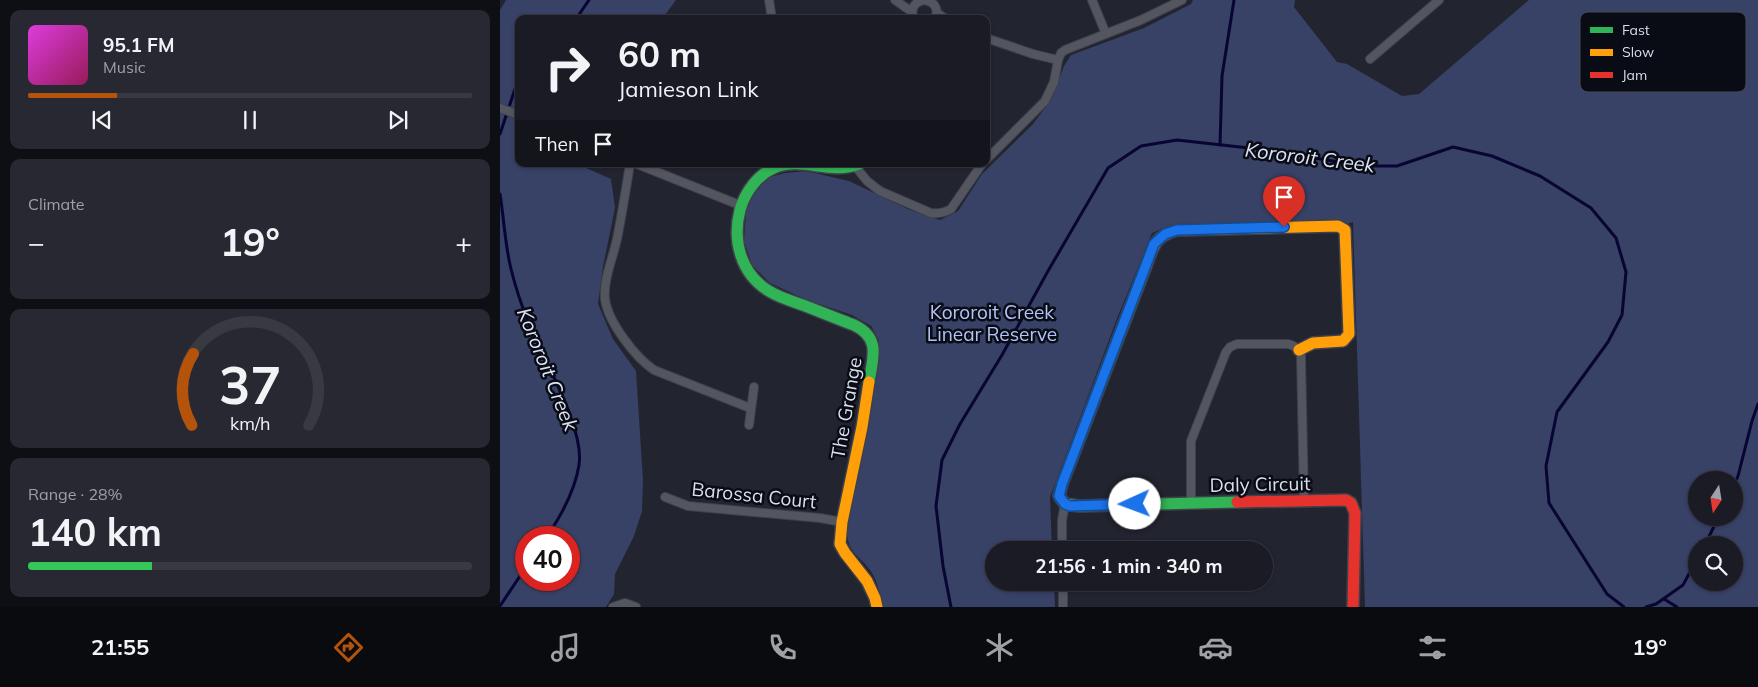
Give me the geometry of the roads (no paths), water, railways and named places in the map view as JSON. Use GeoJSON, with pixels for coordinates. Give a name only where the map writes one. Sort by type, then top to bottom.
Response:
{"type":"FeatureCollection","features":[{"type":"Feature","properties":{"kind":"street"},"geometry":{"type":"LineString","coordinates":[[769,0],[771,15]]}},
{"type":"Feature","properties":{"kind":"street"},"geometry":{"type":"LineString","coordinates":[[896,0],[916,4],[929,1],[936,15]]}},
{"type":"Feature","properties":{"kind":"street"},"geometry":{"type":"LineString","coordinates":[[896,0],[913,15],[916,4]]}},
{"type":"Feature","properties":{"kind":"street"},"geometry":{"type":"LineString","coordinates":[[1092,0],[1106,34]]}},
{"type":"Feature","properties":{"kind":"street"},"geometry":{"type":"LineString","coordinates":[[990,156],[1045,101],[1054,82],[1061,53],[1182,0]]}},
{"type":"Feature","properties":{"kind":"street"},"geometry":{"type":"LineString","coordinates":[[1370,59],[1439,0]]}},
{"type":"Feature","properties":{"kind":"street"},"geometry":{"type":"LineString","coordinates":[[990,39],[1033,54],[1058,60]]}},
{"type":"Feature","properties":{"kind":"street"},"geometry":{"type":"LineString","coordinates":[[500,108],[515,114]]}},
{"type":"Feature","properties":{"kind":"street"},"geometry":{"type":"LineString","coordinates":[[629,167],[617,238],[606,285],[605,297],[611,317],[633,352],[654,370],[750,408]]}},
{"type":"Feature","properties":{"kind":"street"},"geometry":{"type":"LineString","coordinates":[[644,167],[742,206]]}},
{"type":"Feature","properties":{"kind":"street","name":"The Grange"},"geometry":{"type":"LineString","coordinates":[[780,167],[767,172],[754,182],[737,220],[736,239],[743,262],[763,287],[775,294],[864,330],[873,342],[874,351],[862,427],[842,522],[840,544],[867,580],[877,607]]}},
{"type":"Feature","properties":{"kind":"street","name":"The Grange"},"geometry":{"type":"LineString","coordinates":[[825,167],[844,169],[850,167]]}},
{"type":"Feature","properties":{"kind":"street"},"geometry":{"type":"LineString","coordinates":[[858,167],[867,181],[880,191],[937,214],[951,209],[980,167]]}},
{"type":"Feature","properties":{"kind":"street"},"geometry":{"type":"LineString","coordinates":[[1062,541],[1062,520],[1065,504],[1059,496],[1062,484],[1154,244],[1165,234],[1177,230],[1338,226],[1345,230],[1349,334],[1343,341],[1313,343],[1299,350]]}},
{"type":"Feature","properties":{"kind":"street"},"geometry":{"type":"LineString","coordinates":[[1191,503],[1191,441],[1226,352],[1230,347],[1237,344],[1288,344],[1293,345],[1299,350],[1301,356],[1304,500]]}},
{"type":"Feature","properties":{"kind":"street"},"geometry":{"type":"LineString","coordinates":[[749,425],[754,387]]}},
{"type":"Feature","properties":{"kind":"street","name":"Barossa Court"},"geometry":{"type":"LineString","coordinates":[[664,497],[688,506],[820,518],[842,522]]}},
{"type":"Feature","properties":{"kind":"street","name":"Daly Circuit"},"geometry":{"type":"LineString","coordinates":[[1065,504],[1079,506],[1346,500],[1354,508],[1354,607]]}},
{"type":"Feature","properties":{"kind":"street"},"geometry":{"type":"LineString","coordinates":[[1063,591],[1063,607]]}},
{"type":"Feature","properties":{"kind":"street"},"geometry":{"type":"LineString","coordinates":[[613,607],[624,603],[636,607]]}},
{"type":"Feature","properties":{"kind":"waterway","name":"Kororoit Creek"},"geometry":{"type":"LineString","coordinates":[[579,15],[589,0]]}},
{"type":"Feature","properties":{"kind":"waterway"},"geometry":{"type":"LineString","coordinates":[[1220,145],[1222,76],[1234,0]]}},
{"type":"Feature","properties":{"kind":"waterway","name":"Kororoit Creek"},"geometry":{"type":"LineString","coordinates":[[500,134],[515,89]]}},
{"type":"Feature","properties":{"kind":"waterway","name":"Kororoit Creek"},"geometry":{"type":"LineString","coordinates":[[951,607],[943,566],[936,506],[942,460],[960,424],[1002,355],[1108,168],[1141,146],[1177,140],[1267,150],[1362,166],[1397,166],[1453,147],[1492,156],[1540,176],[1591,208],[1616,238],[1626,272],[1622,315],[1608,342],[1557,412],[1546,466],[1549,503],[1607,594],[1624,607]]}},
{"type":"Feature","properties":{"kind":"waterway","name":"Kororoit Creek"},"geometry":{"type":"LineString","coordinates":[[500,194],[509,260],[518,293],[533,332],[569,411],[579,449],[579,465],[571,494],[553,526]]}},
{"type":"Feature","properties":{"kind":"waterway","name":"Kororoit Creek"},"geometry":{"type":"LineString","coordinates":[[1739,471],[1758,404]]}},
{"type":"Feature","properties":{"kind":"waterway","name":"Kororoit Creek"},"geometry":{"type":"LineString","coordinates":[[1709,536],[1714,526]]}},
{"type":"Feature","properties":{"kind":"waterway","name":"Kororoit Creek"},"geometry":{"type":"LineString","coordinates":[[1646,607],[1656,604],[1683,585],[1688,576]]}},
{"type":"Feature","properties":{"kind":"waterway","name":"Kororoit Creek"},"geometry":{"type":"LineString","coordinates":[[500,606],[515,584]]}},
{"type":"Feature","properties":{"kind":"waterway"},"geometry":{"type":"LineString","coordinates":[[1664,599],[1677,607]]}},
{"type":"Feature","properties":{"kind":"park label","name":"Kororoit Creek Linear Reserve"},"geometry":{"type":"Point","coordinates":[992,323]}}]}
